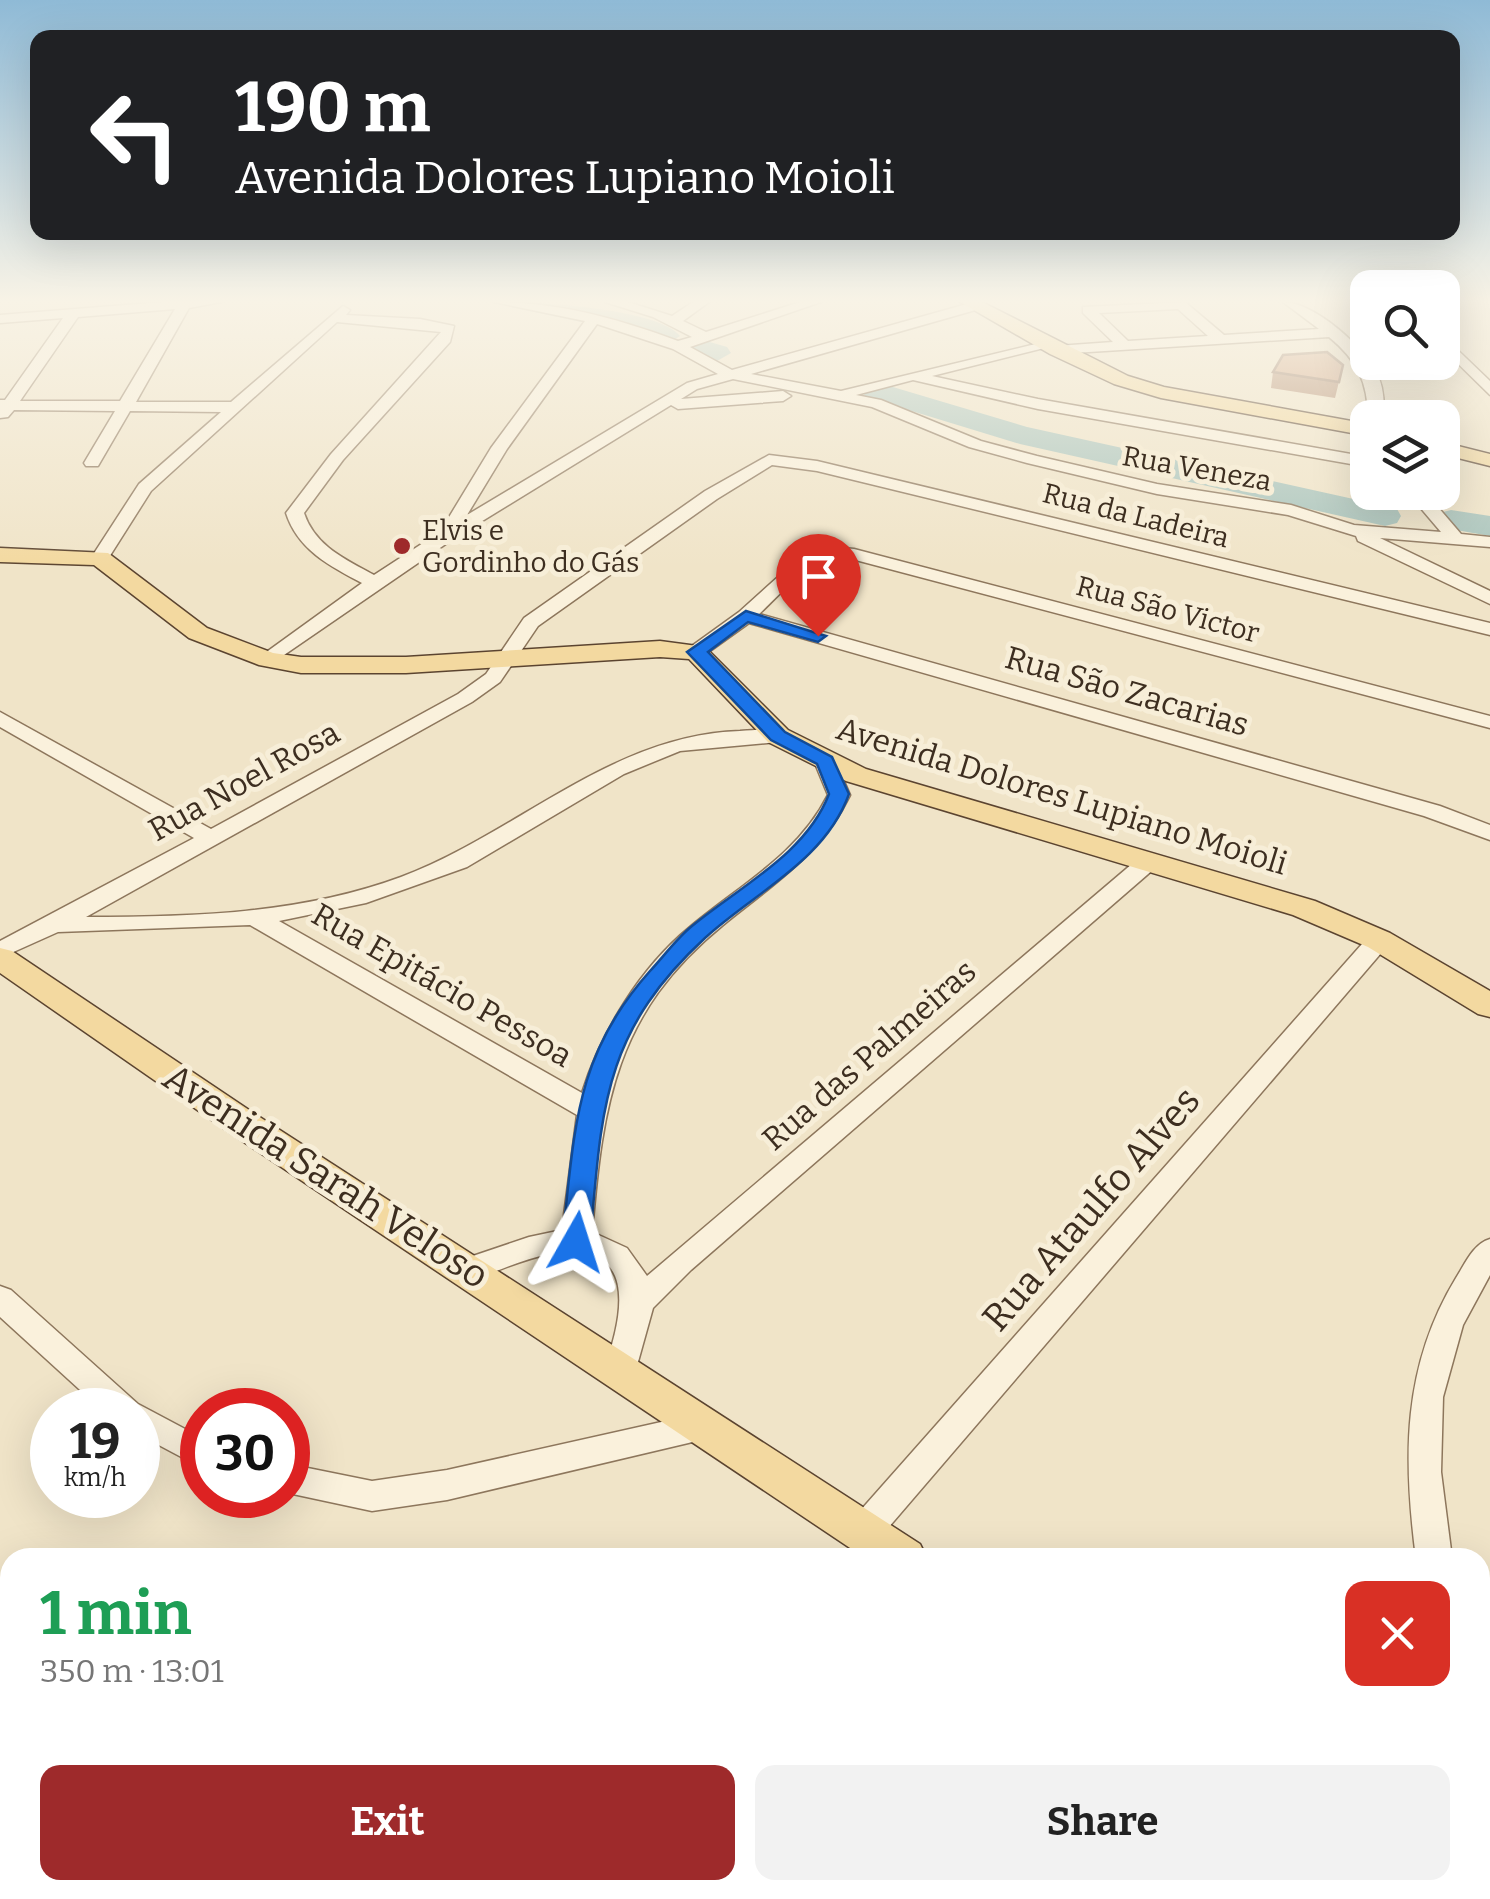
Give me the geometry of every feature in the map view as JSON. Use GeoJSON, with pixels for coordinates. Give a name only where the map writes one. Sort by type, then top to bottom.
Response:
{"type":"FeatureCollection","features":[{"type":"Feature","properties":{"kind":"main road"},"geometry":{"type":"LineString","coordinates":[[1157,391],[1350,427]]}},
{"type":"Feature","properties":{"kind":"main road"},"geometry":{"type":"LineString","coordinates":[[1460,452],[1490,460]]}},
{"type":"Feature","properties":{"kind":"main road"},"geometry":{"type":"LineString","coordinates":[[0,555],[100,558],[198,632],[268,660],[337,668],[660,649],[696,652]]}},
{"type":"Feature","properties":{"kind":"main road","name":"Avenida Dolores Lupiano Moioli"},"geometry":{"type":"LineString","coordinates":[[696,652],[710,662],[778,736],[856,775],[1304,908],[1379,940],[1490,1006]]}},
{"type":"Feature","properties":{"kind":"main road","name":"Avenida Sarah Veloso"},"geometry":{"type":"LineString","coordinates":[[0,958],[242,1123],[889,1548]]}},
{"type":"Feature","properties":{"kind":"street"},"geometry":{"type":"LineString","coordinates":[[92,463],[132,391]]}},
{"type":"Feature","properties":{"kind":"street"},"geometry":{"type":"LineString","coordinates":[[100,558],[145,488],[253,391]]}},
{"type":"Feature","properties":{"kind":"street"},"geometry":{"type":"LineString","coordinates":[[377,584],[319,550],[298,530],[294,513],[337,457],[398,391]]}},
{"type":"Feature","properties":{"kind":"street"},"geometry":{"type":"LineString","coordinates":[[447,535],[499,448],[541,391]]}},
{"type":"Feature","properties":{"kind":"street"},"geometry":{"type":"LineString","coordinates":[[268,660],[329,613],[447,535],[685,391]]}},
{"type":"Feature","properties":{"kind":"street"},"geometry":{"type":"LineString","coordinates":[[695,391],[707,400]]}},
{"type":"Feature","properties":{"kind":"street"},"geometry":{"type":"LineString","coordinates":[[746,398],[762,391]]}},
{"type":"Feature","properties":{"kind":"street","name":"Rua Veneza"},"geometry":{"type":"LineString","coordinates":[[816,391],[876,403],[975,444],[1157,489],[1290,510],[1352,530],[1490,542]]}},
{"type":"Feature","properties":{"kind":"street"},"geometry":{"type":"LineString","coordinates":[[648,415],[707,400],[851,391]]}},
{"type":"Feature","properties":{"kind":"street"},"geometry":{"type":"LineString","coordinates":[[979,391],[1350,459]]}},
{"type":"Feature","properties":{"kind":"street"},"geometry":{"type":"LineString","coordinates":[[3,409],[124,404],[235,407]]}},
{"type":"Feature","properties":{"kind":"street","name":"Rua da Ladeira"},"geometry":{"type":"LineString","coordinates":[[769,460],[816,466],[1490,629]]}},
{"type":"Feature","properties":{"kind":"street","name":"Rua Noel Rosa"},"geometry":{"type":"LineString","coordinates":[[0,950],[54,926],[208,836],[465,698],[493,678],[531,622],[560,598],[769,460]]}},
{"type":"Feature","properties":{"kind":"street"},"geometry":{"type":"LineString","coordinates":[[1431,510],[1454,537]]}},
{"type":"Feature","properties":{"kind":"street"},"geometry":{"type":"LineString","coordinates":[[1352,530],[1490,598]]}},
{"type":"Feature","properties":{"kind":"street","name":"Rua São Victor"},"geometry":{"type":"LineString","coordinates":[[746,616],[805,562],[831,552],[867,556],[1490,722]]}},
{"type":"Feature","properties":{"kind":"street"},"geometry":{"type":"LineString","coordinates":[[696,652],[746,616]]}},
{"type":"Feature","properties":{"kind":"street","name":"Rua São Zacarias"},"geometry":{"type":"LineString","coordinates":[[746,616],[1432,810],[1490,833]]}},
{"type":"Feature","properties":{"kind":"street"},"geometry":{"type":"LineString","coordinates":[[0,718],[208,836]]}},
{"type":"Feature","properties":{"kind":"street"},"geometry":{"type":"LineString","coordinates":[[54,926],[259,920],[331,908],[462,861],[633,760],[674,746],[778,736]]}},
{"type":"Feature","properties":{"kind":"street"},"geometry":{"type":"LineString","coordinates":[[576,1242],[590,1110],[603,1060],[630,1009],[696,934],[786,864],[830,820],[839,794],[826,761]]}},
{"type":"Feature","properties":{"kind":"street","name":"Rua das Palmeiras"},"geometry":{"type":"LineString","coordinates":[[638,1304],[680,1262],[1147,863]]}},
{"type":"Feature","properties":{"kind":"street","name":"Rua Epitácio Pessoa"},"geometry":{"type":"LineString","coordinates":[[259,920],[590,1110]]}},
{"type":"Feature","properties":{"kind":"street","name":"Rua Ataulfo Alves"},"geometry":{"type":"LineString","coordinates":[[864,1531],[1379,940]]}},
{"type":"Feature","properties":{"kind":"street"},"geometry":{"type":"LineString","coordinates":[[469,1270],[530,1248],[576,1242],[600,1244],[632,1270],[638,1304],[638,1320],[620,1369]]}},
{"type":"Feature","properties":{"kind":"street"},"geometry":{"type":"LineString","coordinates":[[1432,1548],[1425,1502],[1424,1392],[1434,1354],[1470,1279],[1490,1250]]}},
{"type":"Feature","properties":{"kind":"street"},"geometry":{"type":"LineString","coordinates":[[0,1298],[100,1388]]}},
{"type":"Feature","properties":{"kind":"street"},"geometry":{"type":"LineString","coordinates":[[310,1483],[372,1496],[447,1485],[706,1426]]}},
{"type":"Feature","properties":{"kind":"waterway"},"geometry":{"type":"LineString","coordinates":[[876,391],[1020,435],[1385,516]]}},
{"type":"Feature","properties":{"kind":"waterway"},"geometry":{"type":"LineString","coordinates":[[1451,520],[1490,526]]}},
{"type":"Feature","properties":{"kind":"place","name":"Elvis e Gordinho do Gás"},"geometry":{"type":"Point","coordinates":[402,546]}},
{"type":"Feature","properties":{"kind":"route"},"geometry":{"type":"LineString","coordinates":[[576,1242],[590,1110],[603,1060],[630,1009],[696,934],[786,864],[830,820],[839,794],[826,761],[778,736],[710,662],[696,652],[746,616],[818,636]]}}]}
